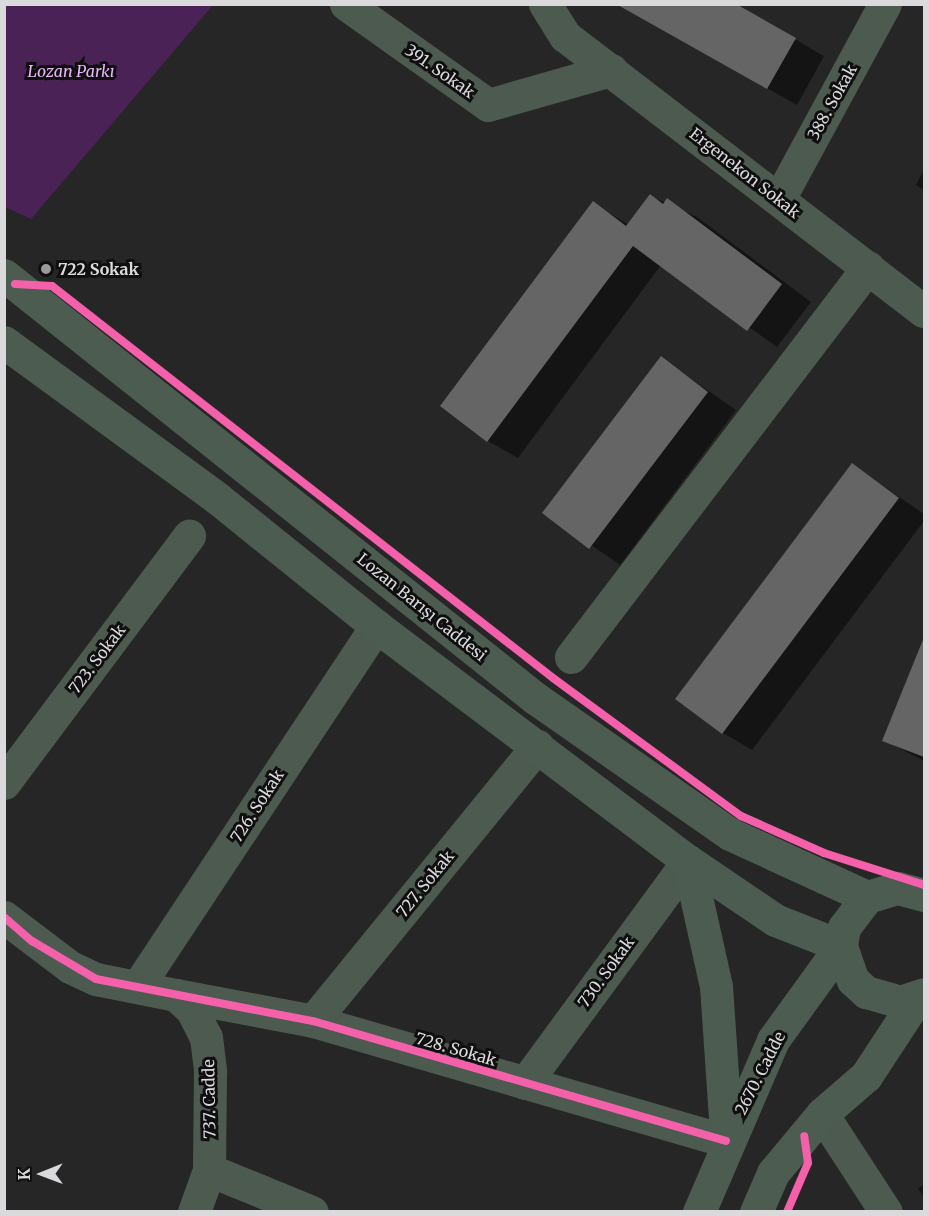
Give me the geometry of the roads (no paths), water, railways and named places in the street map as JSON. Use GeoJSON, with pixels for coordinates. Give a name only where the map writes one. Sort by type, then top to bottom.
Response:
{"type":"FeatureCollection","features":[{"type":"Feature","properties":{"kind":"main road","name":"Lozan Barışı Caddesi"},"geometry":{"type":"LineString","coordinates":[[4,275],[535,698],[730,834],[867,897]]}},
{"type":"Feature","properties":{"kind":"main road"},"geometry":{"type":"LineString","coordinates":[[4,342],[217,498],[376,626],[688,861],[775,920],[841,946]]}},
{"type":"Feature","properties":{"kind":"main road"},"geometry":{"type":"LineString","coordinates":[[688,861],[716,986],[726,1141]]}},
{"type":"Feature","properties":{"kind":"main road"},"geometry":{"type":"LineString","coordinates":[[922,997],[882,1000],[866,992],[848,972],[841,946],[848,919],[867,897],[897,888],[924,895]]}},
{"type":"Feature","properties":{"kind":"main road","name":"2670. Cadde"},"geometry":{"type":"LineString","coordinates":[[699,1212],[726,1141],[773,1040],[841,946]]}},
{"type":"Feature","properties":{"kind":"main road"},"geometry":{"type":"LineString","coordinates":[[756,1212],[773,1173],[822,1114],[866,1076],[922,997]]}},
{"type":"Feature","properties":{"kind":"street","name":"391. Sokak"},"geometry":{"type":"LineString","coordinates":[[345,4],[488,105],[611,70]]}},
{"type":"Feature","properties":{"kind":"street","name":"Ergenekon Sokak"},"geometry":{"type":"LineString","coordinates":[[545,4],[566,36],[924,311]]}},
{"type":"Feature","properties":{"kind":"street","name":"388. Sokak"},"geometry":{"type":"LineString","coordinates":[[779,199],[885,4]]}},
{"type":"Feature","properties":{"kind":"street"},"geometry":{"type":"LineString","coordinates":[[571,657],[868,267]]}},
{"type":"Feature","properties":{"kind":"street","name":"723. Sokak"},"geometry":{"type":"LineString","coordinates":[[4,783],[189,536]]}},
{"type":"Feature","properties":{"kind":"street","name":"726. Sokak"},"geometry":{"type":"LineString","coordinates":[[138,986],[376,626]]}},
{"type":"Feature","properties":{"kind":"street","name":"727. Sokak"},"geometry":{"type":"LineString","coordinates":[[313,1021],[537,746]]}},
{"type":"Feature","properties":{"kind":"street","name":"730. Sokak"},"geometry":{"type":"LineString","coordinates":[[525,1083],[688,861]]}},
{"type":"Feature","properties":{"kind":"street","name":"728. Sokak"},"geometry":{"type":"LineString","coordinates":[[4,916],[70,967],[96,979],[313,1021],[726,1141]]}},
{"type":"Feature","properties":{"kind":"street","name":"737. Cadde"},"geometry":{"type":"LineString","coordinates":[[176,995],[206,1037],[209,1170],[194,1212]]}},
{"type":"Feature","properties":{"kind":"street"},"geometry":{"type":"LineString","coordinates":[[822,1114],[886,1212]]}},
{"type":"Feature","properties":{"kind":"street"},"geometry":{"type":"LineString","coordinates":[[209,1170],[312,1212]]}},
{"type":"Feature","properties":{"kind":"place","name":"722 Sokak"},"geometry":{"type":"Point","coordinates":[46,269]}},
{"type":"Feature","properties":{"kind":"park label","name":"Lozan Parkı"},"geometry":{"type":"Point","coordinates":[71,71]}}]}
